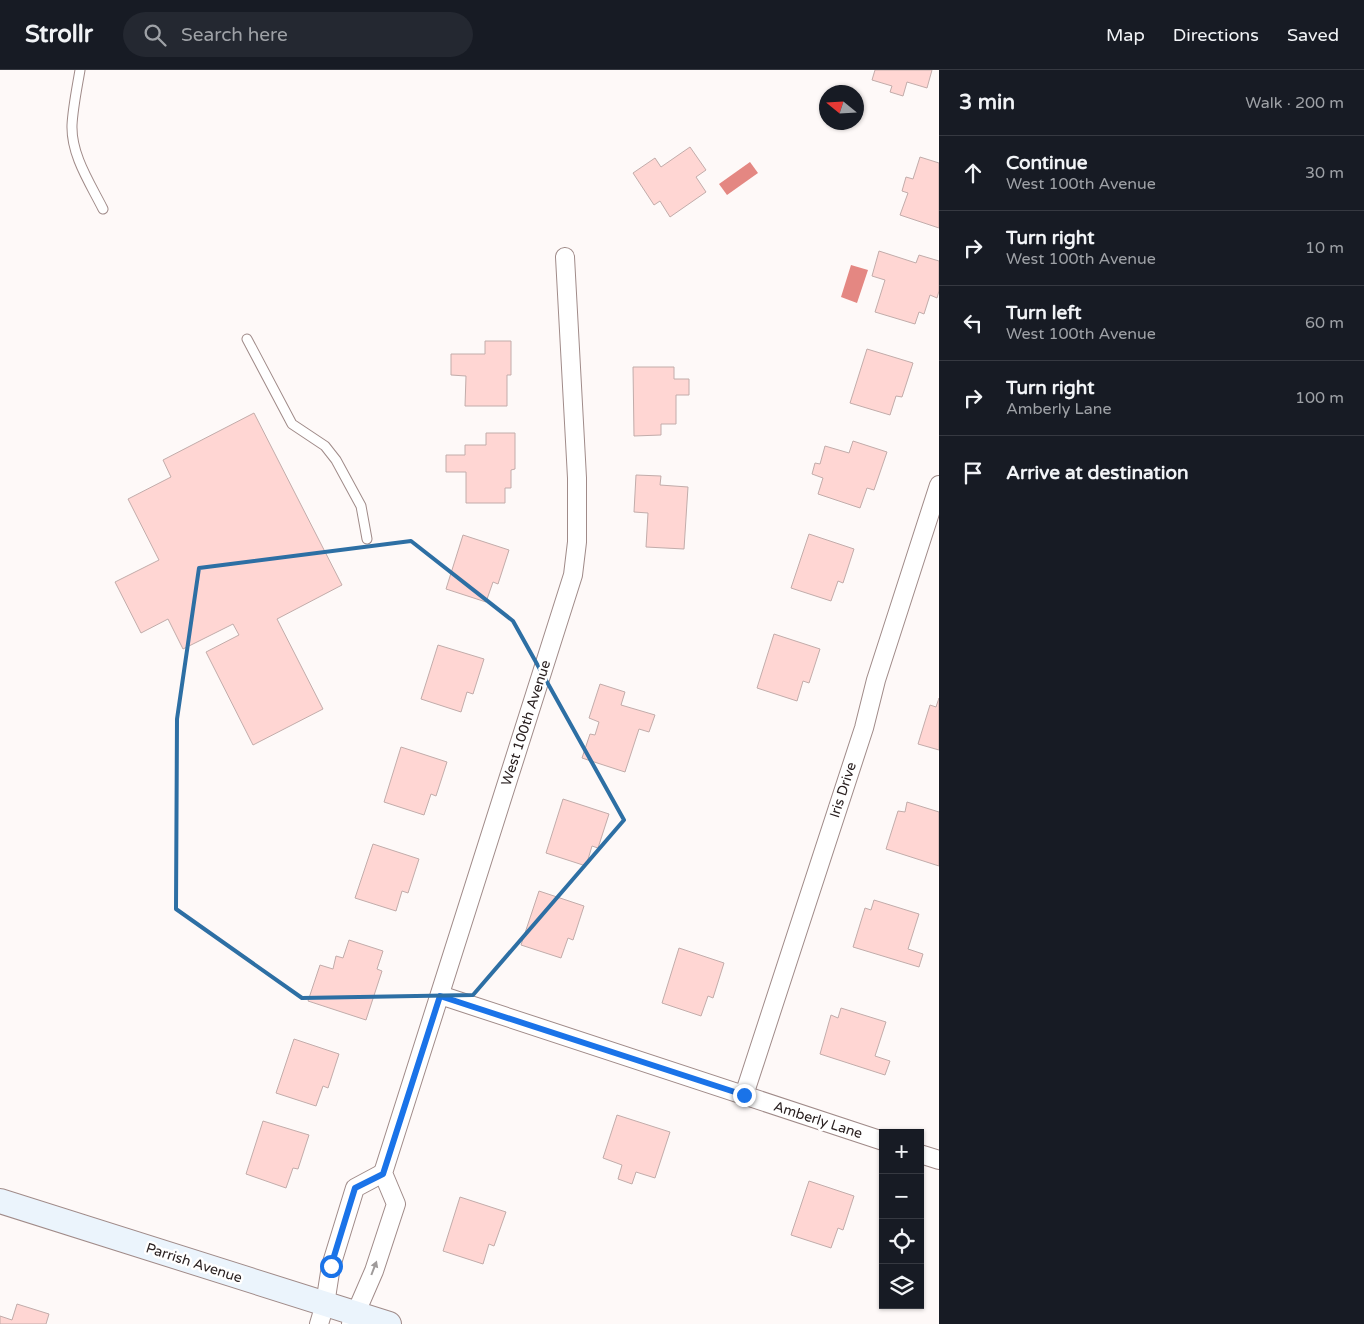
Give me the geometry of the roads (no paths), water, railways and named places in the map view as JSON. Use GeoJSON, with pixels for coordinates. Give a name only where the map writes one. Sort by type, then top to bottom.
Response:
{"type":"FeatureCollection","features":[{"type":"Feature","properties":{"kind":"street","name":"West 100th Avenue"},"geometry":{"type":"LineString","coordinates":[[383,1174],[573,575],[577,542],[577,478],[565,257]]}},
{"type":"Feature","properties":{"kind":"street","name":"Iris Drive"},"geometry":{"type":"LineString","coordinates":[[744,1095],[860,738],[876,680],[939,485]]}},
{"type":"Feature","properties":{"kind":"street","name":"Amberly Lane"},"geometry":{"type":"LineString","coordinates":[[440,996],[879,1140]]}},
{"type":"Feature","properties":{"kind":"street"},"geometry":{"type":"LineString","coordinates":[[924,1155],[939,1160]]}},
{"type":"Feature","properties":{"kind":"street"},"geometry":{"type":"LineString","coordinates":[[322,1314],[331,1266],[355,1188],[383,1174],[396,1204],[374,1271],[352,1318]]}},
{"type":"Feature","properties":{"kind":"street","name":"Parrish Avenue"},"geometry":{"type":"LineString","coordinates":[[0,1201],[322,1314],[389,1324]]}},
{"type":"Feature","properties":{"kind":"lane"},"geometry":{"type":"LineString","coordinates":[[80,70],[72,125],[73,138],[82,166],[103,209]]}},
{"type":"Feature","properties":{"kind":"lane"},"geometry":{"type":"LineString","coordinates":[[247,339],[292,424],[325,446],[336,460],[361,506],[367,539]]}}]}
